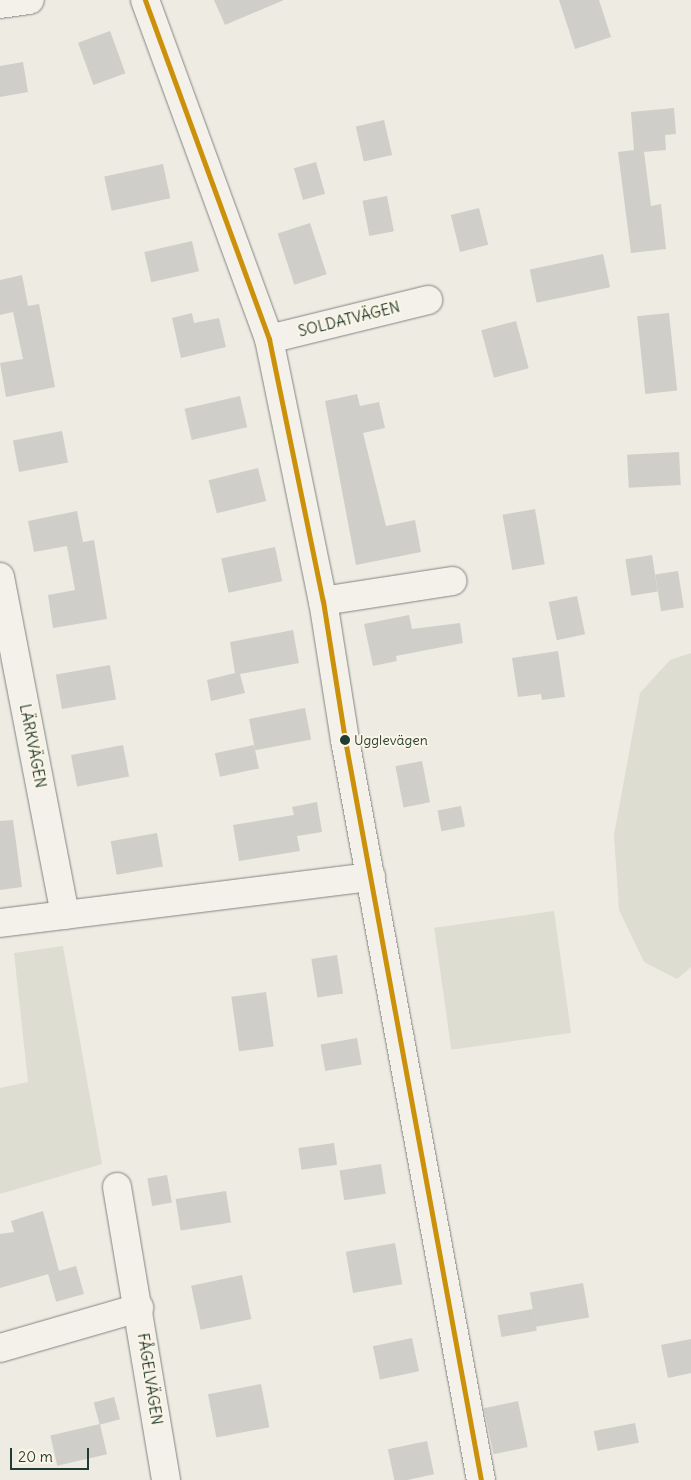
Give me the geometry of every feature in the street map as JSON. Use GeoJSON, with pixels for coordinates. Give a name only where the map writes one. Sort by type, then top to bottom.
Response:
{"type":"FeatureCollection","features":[{"type":"Feature","properties":{"kind":"street"},"geometry":{"type":"LineString","coordinates":[[0,4],[30,0]]}},
{"type":"Feature","properties":{"kind":"street"},"geometry":{"type":"LineString","coordinates":[[145,0],[269,339],[323,601],[371,877],[481,1480]]}},
{"type":"Feature","properties":{"kind":"street","name":"SOLDATVÄGEN"},"geometry":{"type":"LineString","coordinates":[[269,339],[428,300]]}},
{"type":"Feature","properties":{"kind":"street","name":"LÄRKVÄGEN"},"geometry":{"type":"LineString","coordinates":[[0,578],[66,915]]}},
{"type":"Feature","properties":{"kind":"street"},"geometry":{"type":"LineString","coordinates":[[323,601],[452,581]]}},
{"type":"Feature","properties":{"kind":"street"},"geometry":{"type":"LineString","coordinates":[[0,923],[371,877]]}},
{"type":"Feature","properties":{"kind":"street","name":"FÅGELVÄGEN"},"geometry":{"type":"LineString","coordinates":[[117,1187],[139,1308],[166,1480]]}},
{"type":"Feature","properties":{"kind":"street"},"geometry":{"type":"LineString","coordinates":[[0,1348],[139,1308]]}},
{"type":"Feature","properties":{"kind":"shaded area"},"geometry":{"type":"Polygon","coordinates":[[[691,653],[691,967],[677,979],[644,962],[619,910],[614,835],[640,693],[670,660],[691,653]]]}},
{"type":"Feature","properties":{"kind":"shaded area"},"geometry":{"type":"Polygon","coordinates":[[[554,911],[571,1033],[451,1050],[434,928],[554,911]]]}},
{"type":"Feature","properties":{"kind":"shaded area"},"geometry":{"type":"Polygon","coordinates":[[[63,946],[102,1164],[0,1194],[0,1088],[28,1082],[14,953],[63,946]]]}},
{"type":"Feature","properties":{"kind":"building"},"geometry":{"type":"Polygon","coordinates":[[[214,0],[284,0],[225,25],[214,0]]]}},
{"type":"Feature","properties":{"kind":"building"},"geometry":{"type":"Polygon","coordinates":[[[559,0],[599,0],[611,37],[575,49],[559,0]]]}},
{"type":"Feature","properties":{"kind":"building"},"geometry":{"type":"Polygon","coordinates":[[[110,31],[125,73],[93,85],[78,43],[110,31]]]}},
{"type":"Feature","properties":{"kind":"building"},"geometry":{"type":"Polygon","coordinates":[[[23,62],[28,92],[0,97],[0,66],[23,62]]]}},
{"type":"Feature","properties":{"kind":"building"},"geometry":{"type":"Polygon","coordinates":[[[674,108],[676,134],[665,135],[666,150],[644,152],[651,206],[661,204],[666,249],[631,253],[618,152],[634,150],[631,112],[674,108]]]}},
{"type":"Feature","properties":{"kind":"building"},"geometry":{"type":"Polygon","coordinates":[[[384,120],[392,155],[364,162],[356,127],[384,120]]]}},
{"type":"Feature","properties":{"kind":"building"},"geometry":{"type":"Polygon","coordinates":[[[316,162],[325,194],[303,200],[294,168],[316,162]]]}},
{"type":"Feature","properties":{"kind":"building"},"geometry":{"type":"Polygon","coordinates":[[[163,164],[170,198],[112,211],[104,176],[163,164]]]}},
{"type":"Feature","properties":{"kind":"building"},"geometry":{"type":"Polygon","coordinates":[[[387,196],[394,231],[369,236],[362,201],[387,196]]]}},
{"type":"Feature","properties":{"kind":"building"},"geometry":{"type":"Polygon","coordinates":[[[479,208],[488,245],[460,252],[451,215],[479,208]]]}},
{"type":"Feature","properties":{"kind":"building"},"geometry":{"type":"Polygon","coordinates":[[[310,223],[327,274],[294,285],[278,234],[310,223]]]}},
{"type":"Feature","properties":{"kind":"building"},"geometry":{"type":"Polygon","coordinates":[[[192,241],[199,271],[151,282],[144,252],[192,241]]]}},
{"type":"Feature","properties":{"kind":"building"},"geometry":{"type":"Polygon","coordinates":[[[603,254],[610,287],[537,303],[530,270],[603,254]]]}},
{"type":"Feature","properties":{"kind":"building"},"geometry":{"type":"Polygon","coordinates":[[[22,275],[28,306],[39,304],[55,387],[6,397],[0,363],[23,359],[13,312],[0,315],[0,280],[22,275]]]}},
{"type":"Feature","properties":{"kind":"building"},"geometry":{"type":"Polygon","coordinates":[[[192,313],[194,323],[219,318],[226,347],[181,358],[172,318],[192,313]]]}},
{"type":"Feature","properties":{"kind":"building"},"geometry":{"type":"Polygon","coordinates":[[[669,313],[677,391],[645,394],[637,316],[669,313]]]}},
{"type":"Feature","properties":{"kind":"building"},"geometry":{"type":"Polygon","coordinates":[[[516,321],[529,368],[494,378],[481,330],[516,321]]]}},
{"type":"Feature","properties":{"kind":"building"},"geometry":{"type":"Polygon","coordinates":[[[357,394],[360,406],[379,402],[385,428],[363,433],[386,526],[415,520],[421,552],[356,565],[325,401],[357,394]]]}},
{"type":"Feature","properties":{"kind":"building"},"geometry":{"type":"Polygon","coordinates":[[[240,396],[247,427],[192,440],[184,409],[240,396]]]}},
{"type":"Feature","properties":{"kind":"building"},"geometry":{"type":"Polygon","coordinates":[[[62,431],[68,462],[19,472],[13,441],[62,431]]]}},
{"type":"Feature","properties":{"kind":"building"},"geometry":{"type":"Polygon","coordinates":[[[679,452],[681,485],[629,488],[627,455],[679,452]]]}},
{"type":"Feature","properties":{"kind":"building"},"geometry":{"type":"Polygon","coordinates":[[[258,468],[266,501],[217,513],[209,480],[258,468]]]}},
{"type":"Feature","properties":{"kind":"building"},"geometry":{"type":"Polygon","coordinates":[[[535,509],[545,564],[512,570],[503,515],[535,509]]]}},
{"type":"Feature","properties":{"kind":"building"},"geometry":{"type":"Polygon","coordinates":[[[77,511],[83,542],[68,545],[94,540],[107,619],[53,628],[48,595],[75,590],[67,546],[34,552],[28,521],[77,511]]]}},
{"type":"Feature","properties":{"kind":"building"},"geometry":{"type":"Polygon","coordinates":[[[275,547],[282,581],[228,593],[221,558],[275,547]]]}},
{"type":"Feature","properties":{"kind":"building"},"geometry":{"type":"Polygon","coordinates":[[[652,555],[658,592],[631,596],[625,559],[652,555]]]}},
{"type":"Feature","properties":{"kind":"building"},"geometry":{"type":"Polygon","coordinates":[[[678,571],[684,608],[661,611],[655,575],[678,571]]]}},
{"type":"Feature","properties":{"kind":"building"},"geometry":{"type":"Polygon","coordinates":[[[577,596],[585,634],[557,640],[549,602],[577,596]]]}},
{"type":"Feature","properties":{"kind":"building"},"geometry":{"type":"Polygon","coordinates":[[[409,615],[412,629],[460,623],[463,643],[396,656],[397,661],[373,666],[364,624],[409,615]]]}},
{"type":"Feature","properties":{"kind":"building"},"geometry":{"type":"Polygon","coordinates":[[[293,630],[299,663],[240,674],[245,693],[211,701],[207,680],[235,673],[230,642],[293,630]]]}},
{"type":"Feature","properties":{"kind":"building"},"geometry":{"type":"Polygon","coordinates":[[[558,651],[565,697],[542,700],[541,694],[518,697],[512,658],[558,651]]]}},
{"type":"Feature","properties":{"kind":"building"},"geometry":{"type":"Polygon","coordinates":[[[110,665],[116,699],[62,709],[56,675],[110,665]]]}},
{"type":"Feature","properties":{"kind":"building"},"geometry":{"type":"Polygon","coordinates":[[[305,708],[311,739],[255,750],[249,719],[305,708]]]}},
{"type":"Feature","properties":{"kind":"building"},"geometry":{"type":"Polygon","coordinates":[[[123,745],[129,776],[77,787],[71,755],[123,745]]]}},
{"type":"Feature","properties":{"kind":"building"},"geometry":{"type":"Polygon","coordinates":[[[254,745],[259,768],[220,777],[215,753],[254,745]]]}},
{"type":"Feature","properties":{"kind":"building"},"geometry":{"type":"Polygon","coordinates":[[[422,761],[430,802],[404,807],[395,766],[422,761]]]}},
{"type":"Feature","properties":{"kind":"building"},"geometry":{"type":"Polygon","coordinates":[[[317,802],[322,832],[297,836],[300,851],[239,861],[233,825],[294,815],[292,807],[317,802]]]}},
{"type":"Feature","properties":{"kind":"building"},"geometry":{"type":"Polygon","coordinates":[[[461,806],[465,827],[441,831],[437,811],[461,806]]]}},
{"type":"Feature","properties":{"kind":"building"},"geometry":{"type":"Polygon","coordinates":[[[13,820],[22,887],[0,890],[0,821],[13,820]]]}},
{"type":"Feature","properties":{"kind":"building"},"geometry":{"type":"Polygon","coordinates":[[[157,833],[163,866],[117,875],[111,841],[157,833]]]}},
{"type":"Feature","properties":{"kind":"building"},"geometry":{"type":"Polygon","coordinates":[[[337,955],[343,994],[317,998],[311,959],[337,955]]]}},
{"type":"Feature","properties":{"kind":"building"},"geometry":{"type":"Polygon","coordinates":[[[266,992],[274,1046],[239,1051],[231,997],[266,992]]]}},
{"type":"Feature","properties":{"kind":"building"},"geometry":{"type":"Polygon","coordinates":[[[357,1038],[362,1065],[325,1071],[321,1044],[357,1038]]]}},
{"type":"Feature","properties":{"kind":"building"},"geometry":{"type":"Polygon","coordinates":[[[334,1143],[337,1165],[301,1170],[298,1148],[334,1143]]]}},
{"type":"Feature","properties":{"kind":"building"},"geometry":{"type":"Polygon","coordinates":[[[381,1164],[386,1194],[344,1200],[340,1171],[381,1164]]]}},
{"type":"Feature","properties":{"kind":"building"},"geometry":{"type":"Polygon","coordinates":[[[167,1175],[172,1203],[152,1206],[147,1178],[167,1175]]]}},
{"type":"Feature","properties":{"kind":"building"},"geometry":{"type":"Polygon","coordinates":[[[226,1191],[231,1223],[181,1231],[176,1199],[226,1191]]]}},
{"type":"Feature","properties":{"kind":"building"},"geometry":{"type":"Polygon","coordinates":[[[43,1211],[59,1271],[0,1288],[0,1234],[14,1232],[11,1221],[43,1211]]]}},
{"type":"Feature","properties":{"kind":"building"},"geometry":{"type":"Polygon","coordinates":[[[395,1243],[402,1284],[353,1293],[346,1252],[395,1243]]]}},
{"type":"Feature","properties":{"kind":"building"},"geometry":{"type":"Polygon","coordinates":[[[76,1266],[84,1294],[56,1302],[48,1274],[76,1266]]]}},
{"type":"Feature","properties":{"kind":"building"},"geometry":{"type":"Polygon","coordinates":[[[242,1275],[251,1319],[200,1330],[191,1286],[242,1275]]]}},
{"type":"Feature","properties":{"kind":"building"},"geometry":{"type":"Polygon","coordinates":[[[583,1283],[589,1317],[536,1327],[530,1292],[583,1283]]]}},
{"type":"Feature","properties":{"kind":"building"},"geometry":{"type":"Polygon","coordinates":[[[533,1309],[537,1331],[501,1337],[498,1315],[533,1309]]]}},
{"type":"Feature","properties":{"kind":"building"},"geometry":{"type":"Polygon","coordinates":[[[412,1338],[419,1371],[380,1380],[373,1346],[412,1338]]]}},
{"type":"Feature","properties":{"kind":"building"},"geometry":{"type":"Polygon","coordinates":[[[691,1339],[691,1373],[668,1378],[661,1345],[691,1339]]]}},
{"type":"Feature","properties":{"kind":"building"},"geometry":{"type":"Polygon","coordinates":[[[261,1384],[269,1427],[216,1437],[208,1394],[261,1384]]]}},
{"type":"Feature","properties":{"kind":"building"},"geometry":{"type":"Polygon","coordinates":[[[114,1397],[120,1419],[100,1425],[94,1402],[114,1397]]]}},
{"type":"Feature","properties":{"kind":"building"},"geometry":{"type":"Polygon","coordinates":[[[518,1401],[528,1447],[494,1454],[484,1408],[518,1401]]]}},
{"type":"Feature","properties":{"kind":"building"},"geometry":{"type":"Polygon","coordinates":[[[635,1423],[639,1443],[598,1451],[594,1431],[635,1423]]]}},
{"type":"Feature","properties":{"kind":"building"},"geometry":{"type":"Polygon","coordinates":[[[100,1424],[107,1454],[57,1466],[50,1435],[100,1424]]]}},
{"type":"Feature","properties":{"kind":"building"},"geometry":{"type":"Polygon","coordinates":[[[427,1441],[434,1474],[407,1480],[394,1480],[388,1449],[427,1441]]]}},
{"type":"Feature","properties":{"kind":"transit line"},"geometry":{"type":"LineString","coordinates":[[145,0],[269,339],[323,601],[345,740],[481,1480]]}},
{"type":"Feature","properties":{"kind":"place","name":"Ugglevägen"},"geometry":{"type":"Point","coordinates":[345,740]}}]}
